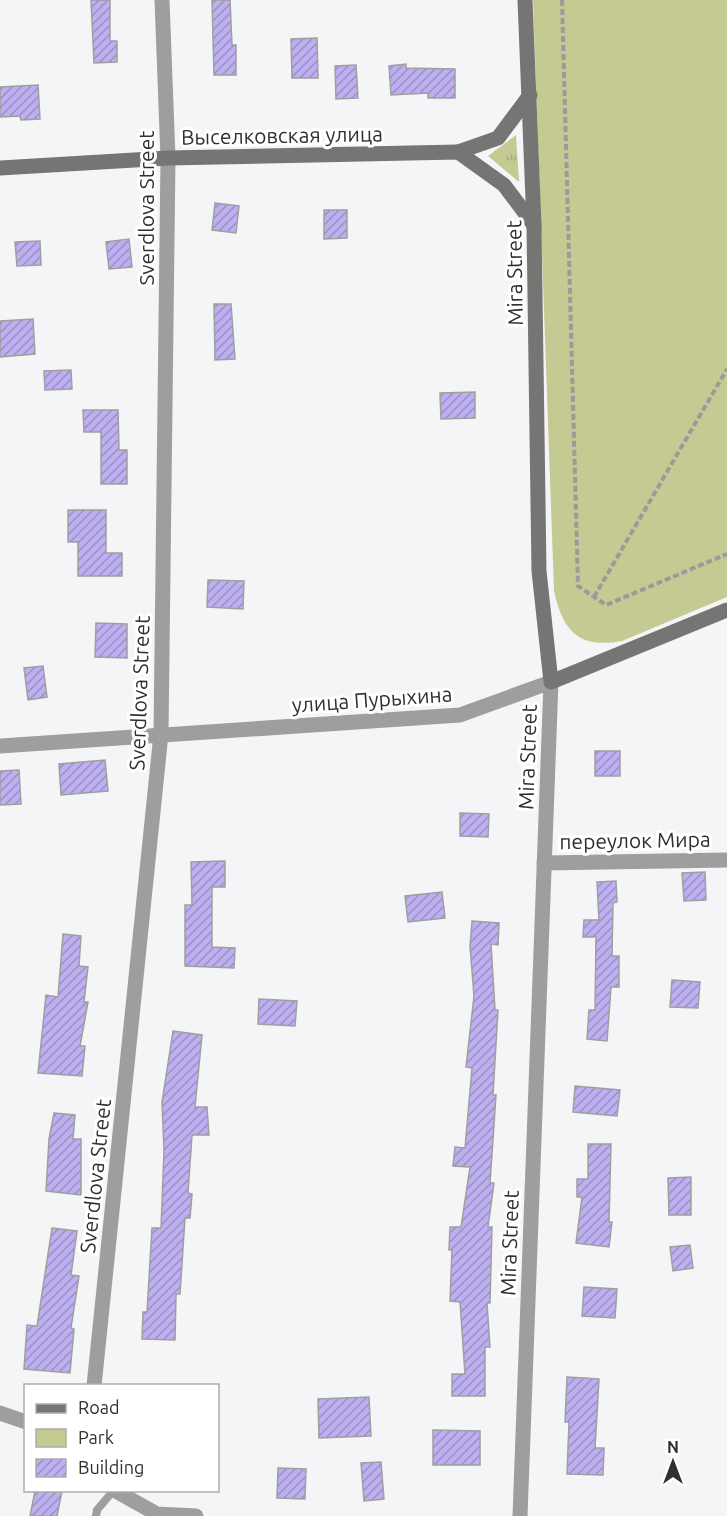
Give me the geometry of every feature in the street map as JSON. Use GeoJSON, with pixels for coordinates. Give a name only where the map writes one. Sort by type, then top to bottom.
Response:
{"type":"FeatureCollection","features":[{"type":"Feature","properties":{"kind":"street","name":"Sverdlova Street"},"geometry":{"type":"LineString","coordinates":[[94,1384],[161,734],[168,158],[162,0]]}},
{"type":"Feature","properties":{"kind":"street","name":"Mira Street"},"geometry":{"type":"LineString","coordinates":[[520,1516],[551,682],[539,571],[534,225],[525,0]]}},
{"type":"Feature","properties":{"kind":"street","name":"Выселковская улица"},"geometry":{"type":"LineString","coordinates":[[0,168],[168,158],[458,152],[498,138],[530,95]]}},
{"type":"Feature","properties":{"kind":"street"},"geometry":{"type":"LineString","coordinates":[[458,152],[504,184],[534,225]]}},
{"type":"Feature","properties":{"kind":"street","name":"улица Пурыхина"},"geometry":{"type":"LineString","coordinates":[[0,746],[460,715],[551,682],[727,610]]}},
{"type":"Feature","properties":{"kind":"street","name":"переулок Мира"},"geometry":{"type":"LineString","coordinates":[[544,863],[727,860]]}},
{"type":"Feature","properties":{"kind":"street"},"geometry":{"type":"LineString","coordinates":[[0,1413],[24,1421]]}},
{"type":"Feature","properties":{"kind":"street"},"geometry":{"type":"LineString","coordinates":[[116,1492],[157,1514],[196,1516]]}},
{"type":"Feature","properties":{"kind":"lane"},"geometry":{"type":"LineString","coordinates":[[96,1516],[97,1510],[113,1492]]}},
{"type":"Feature","properties":{"kind":"path"},"geometry":{"type":"LineString","coordinates":[[562,0],[578,586],[606,605],[727,554]]}},
{"type":"Feature","properties":{"kind":"path"},"geometry":{"type":"LineString","coordinates":[[594,597],[727,369]]}},
{"type":"Feature","properties":{"kind":"green space"},"geometry":{"type":"Polygon","coordinates":[[[533,0],[727,0],[727,597],[622,641],[607,643],[594,642],[575,634],[562,617],[554,591],[533,0]]]}},
{"type":"Feature","properties":{"kind":"green space"},"geometry":{"type":"Polygon","coordinates":[[[516,135],[519,182],[488,156],[516,135]]]}},
{"type":"Feature","properties":{"kind":"building"},"geometry":{"type":"Polygon","coordinates":[[[91,0],[110,0],[110,41],[117,41],[117,62],[94,63],[91,0]]]}},
{"type":"Feature","properties":{"kind":"building"},"geometry":{"type":"Polygon","coordinates":[[[212,0],[230,0],[232,45],[236,45],[236,75],[214,75],[212,0]]]}},
{"type":"Feature","properties":{"kind":"building"},"geometry":{"type":"Polygon","coordinates":[[[317,38],[318,78],[292,78],[291,39],[317,38]]]}},
{"type":"Feature","properties":{"kind":"building"},"geometry":{"type":"Polygon","coordinates":[[[406,64],[406,68],[455,69],[455,98],[428,98],[428,93],[391,95],[389,66],[406,64]]]}},
{"type":"Feature","properties":{"kind":"building"},"geometry":{"type":"Polygon","coordinates":[[[356,65],[358,98],[336,99],[335,66],[356,65]]]}},
{"type":"Feature","properties":{"kind":"building"},"geometry":{"type":"Polygon","coordinates":[[[38,85],[40,119],[21,120],[20,116],[0,117],[0,87],[38,85]]]}},
{"type":"Feature","properties":{"kind":"building"},"geometry":{"type":"Polygon","coordinates":[[[215,203],[239,206],[236,233],[212,230],[215,203]]]}},
{"type":"Feature","properties":{"kind":"building"},"geometry":{"type":"Polygon","coordinates":[[[324,210],[347,210],[347,238],[324,239],[324,210]]]}},
{"type":"Feature","properties":{"kind":"building"},"geometry":{"type":"Polygon","coordinates":[[[129,239],[132,267],[109,269],[106,242],[129,239]]]}},
{"type":"Feature","properties":{"kind":"building"},"geometry":{"type":"Polygon","coordinates":[[[40,241],[41,265],[17,266],[15,242],[40,241]]]}},
{"type":"Feature","properties":{"kind":"building"},"geometry":{"type":"Polygon","coordinates":[[[214,304],[231,304],[235,359],[215,360],[214,304]]]}},
{"type":"Feature","properties":{"kind":"building"},"geometry":{"type":"Polygon","coordinates":[[[33,319],[35,354],[0,357],[0,321],[33,319]]]}},
{"type":"Feature","properties":{"kind":"building"},"geometry":{"type":"Polygon","coordinates":[[[71,370],[72,389],[45,390],[44,371],[71,370]]]}},
{"type":"Feature","properties":{"kind":"building"},"geometry":{"type":"Polygon","coordinates":[[[475,392],[475,418],[441,419],[440,393],[475,392]]]}},
{"type":"Feature","properties":{"kind":"building"},"geometry":{"type":"Polygon","coordinates":[[[83,410],[118,410],[119,450],[127,450],[127,484],[101,484],[101,432],[84,432],[83,410]]]}},
{"type":"Feature","properties":{"kind":"building"},"geometry":{"type":"Polygon","coordinates":[[[68,510],[106,510],[106,553],[122,553],[122,576],[78,576],[78,542],[68,542],[68,510]]]}},
{"type":"Feature","properties":{"kind":"building"},"geometry":{"type":"Polygon","coordinates":[[[208,580],[244,581],[243,609],[207,607],[208,580]]]}},
{"type":"Feature","properties":{"kind":"building"},"geometry":{"type":"Polygon","coordinates":[[[96,623],[127,624],[127,658],[95,657],[96,623]]]}},
{"type":"Feature","properties":{"kind":"building"},"geometry":{"type":"Polygon","coordinates":[[[43,666],[47,697],[28,700],[24,668],[43,666]]]}},
{"type":"Feature","properties":{"kind":"building"},"geometry":{"type":"Polygon","coordinates":[[[595,751],[620,751],[620,776],[595,776],[595,751]]]}},
{"type":"Feature","properties":{"kind":"building"},"geometry":{"type":"Polygon","coordinates":[[[105,760],[108,791],[61,795],[59,764],[105,760]]]}},
{"type":"Feature","properties":{"kind":"building"},"geometry":{"type":"Polygon","coordinates":[[[19,770],[21,804],[0,805],[0,771],[19,770]]]}},
{"type":"Feature","properties":{"kind":"building"},"geometry":{"type":"Polygon","coordinates":[[[460,813],[489,814],[488,837],[460,836],[460,813]]]}},
{"type":"Feature","properties":{"kind":"building"},"geometry":{"type":"Polygon","coordinates":[[[225,861],[225,887],[212,887],[212,947],[235,948],[234,968],[185,966],[185,905],[192,905],[191,862],[225,861]]]}},
{"type":"Feature","properties":{"kind":"building"},"geometry":{"type":"Polygon","coordinates":[[[705,872],[706,900],[684,901],[682,873],[705,872]]]}},
{"type":"Feature","properties":{"kind":"building"},"geometry":{"type":"Polygon","coordinates":[[[616,881],[617,902],[613,903],[612,956],[619,956],[619,987],[611,987],[607,1041],[587,1039],[589,1010],[595,1010],[596,937],[583,937],[584,920],[599,920],[597,882],[616,881]]]}},
{"type":"Feature","properties":{"kind":"building"},"geometry":{"type":"Polygon","coordinates":[[[442,892],[445,918],[408,922],[405,896],[442,892]]]}},
{"type":"Feature","properties":{"kind":"building"},"geometry":{"type":"Polygon","coordinates":[[[472,921],[499,923],[498,945],[491,944],[495,1010],[498,1010],[493,1095],[496,1095],[490,1183],[494,1183],[488,1227],[492,1227],[490,1303],[487,1303],[490,1347],[485,1347],[485,1396],[452,1396],[452,1374],[465,1374],[460,1302],[450,1301],[452,1250],[449,1250],[450,1227],[461,1227],[470,1167],[453,1166],[455,1147],[465,1148],[472,1068],[466,1067],[474,996],[470,946],[472,921]]]}},
{"type":"Feature","properties":{"kind":"building"},"geometry":{"type":"Polygon","coordinates":[[[63,934],[81,936],[79,966],[88,967],[84,1002],[88,1002],[80,1046],[85,1046],[82,1076],[38,1073],[46,995],[58,997],[63,934]]]}},
{"type":"Feature","properties":{"kind":"building"},"geometry":{"type":"Polygon","coordinates":[[[672,980],[700,982],[698,1008],[670,1007],[672,980]]]}},
{"type":"Feature","properties":{"kind":"building"},"geometry":{"type":"Polygon","coordinates":[[[259,999],[297,1001],[295,1026],[258,1024],[259,999]]]}},
{"type":"Feature","properties":{"kind":"building"},"geometry":{"type":"Polygon","coordinates":[[[173,1031],[202,1035],[195,1107],[207,1107],[209,1135],[192,1135],[188,1193],[192,1194],[190,1218],[185,1218],[180,1294],[176,1294],[175,1340],[142,1339],[143,1312],[147,1312],[152,1228],[161,1228],[164,1151],[162,1102],[173,1031]]]}},
{"type":"Feature","properties":{"kind":"building"},"geometry":{"type":"Polygon","coordinates":[[[575,1086],[620,1090],[617,1116],[573,1112],[575,1086]]]}},
{"type":"Feature","properties":{"kind":"building"},"geometry":{"type":"Polygon","coordinates":[[[54,1113],[75,1115],[73,1139],[81,1139],[81,1195],[46,1191],[49,1139],[54,1113]]]}},
{"type":"Feature","properties":{"kind":"building"},"geometry":{"type":"Polygon","coordinates":[[[588,1144],[611,1144],[609,1222],[612,1222],[609,1247],[576,1243],[582,1197],[577,1197],[577,1179],[588,1179],[588,1144]]]}},
{"type":"Feature","properties":{"kind":"building"},"geometry":{"type":"Polygon","coordinates":[[[691,1177],[691,1215],[669,1215],[668,1178],[691,1177]]]}},
{"type":"Feature","properties":{"kind":"building"},"geometry":{"type":"Polygon","coordinates":[[[52,1228],[77,1231],[71,1275],[79,1276],[71,1328],[74,1329],[70,1373],[24,1369],[27,1325],[37,1326],[52,1228]]]}},
{"type":"Feature","properties":{"kind":"building"},"geometry":{"type":"Polygon","coordinates":[[[690,1245],[693,1268],[673,1271],[670,1247],[690,1245]]]}},
{"type":"Feature","properties":{"kind":"building"},"geometry":{"type":"Polygon","coordinates":[[[584,1287],[617,1289],[615,1318],[582,1316],[584,1287]]]}},
{"type":"Feature","properties":{"kind":"building"},"geometry":{"type":"Polygon","coordinates":[[[567,1377],[599,1379],[595,1448],[604,1448],[603,1475],[567,1474],[569,1422],[565,1422],[567,1377]]]}},
{"type":"Feature","properties":{"kind":"building"},"geometry":{"type":"Polygon","coordinates":[[[369,1397],[371,1436],[319,1438],[318,1399],[369,1397]]]}},
{"type":"Feature","properties":{"kind":"building"},"geometry":{"type":"Polygon","coordinates":[[[433,1430],[480,1431],[480,1465],[433,1465],[433,1430]]]}},
{"type":"Feature","properties":{"kind":"building"},"geometry":{"type":"Polygon","coordinates":[[[381,1462],[384,1499],[364,1501],[361,1463],[381,1462]]]}},
{"type":"Feature","properties":{"kind":"building"},"geometry":{"type":"Polygon","coordinates":[[[278,1468],[306,1469],[305,1499],[277,1498],[278,1468]]]}},
{"type":"Feature","properties":{"kind":"building"},"geometry":{"type":"Polygon","coordinates":[[[35,1492],[62,1492],[57,1516],[30,1516],[35,1492]]]}}]}
